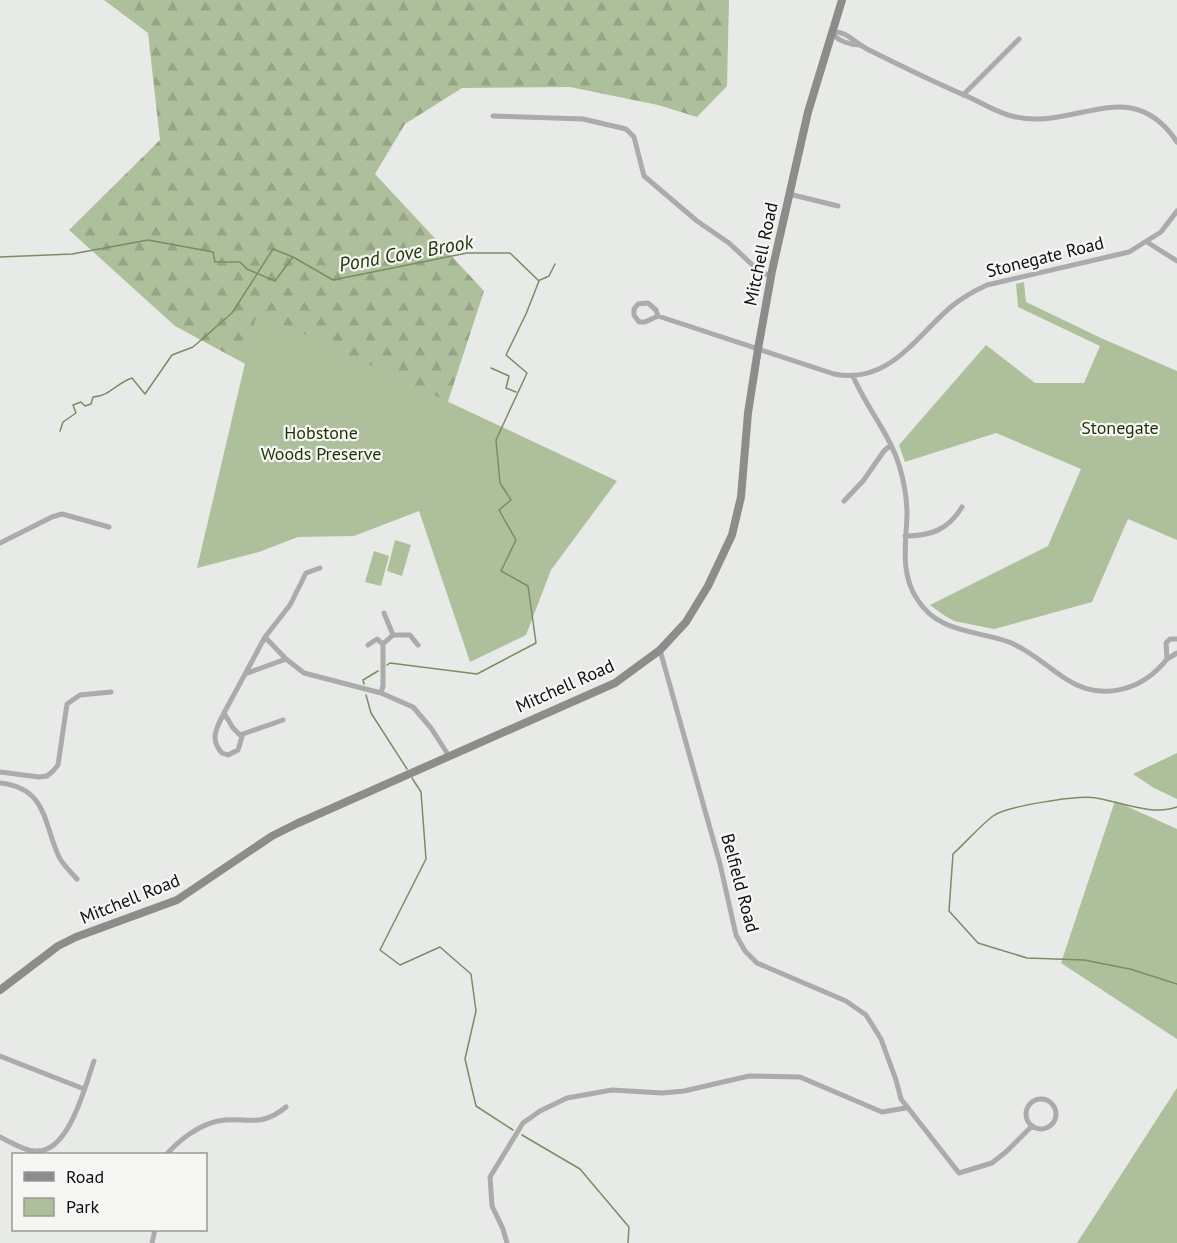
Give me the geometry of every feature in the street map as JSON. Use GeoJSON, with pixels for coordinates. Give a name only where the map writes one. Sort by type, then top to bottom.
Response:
{"type":"FeatureCollection","features":[{"type":"Feature","properties":{"kind":"street","name":"Mitchell Road"},"geometry":{"type":"LineString","coordinates":[[0,990],[58,946],[76,937],[177,900],[272,836],[517,724],[598,692],[638,668],[680,630],[694,611],[732,536],[741,497],[747,423],[771,276],[817,80],[842,0]]}},
{"type":"Feature","properties":{"kind":"street"},"geometry":{"type":"LineString","coordinates":[[831,32],[834,36],[852,45],[860,45],[1007,115],[1034,120],[1069,117],[1116,106],[1132,107],[1156,118],[1177,142]]}},
{"type":"Feature","properties":{"kind":"street"},"geometry":{"type":"LineString","coordinates":[[963,95],[1019,39]]}},
{"type":"Feature","properties":{"kind":"street"},"geometry":{"type":"LineString","coordinates":[[493,116],[583,118],[626,129],[634,137],[644,176],[697,221],[729,243],[760,272],[771,276]]}},
{"type":"Feature","properties":{"kind":"street"},"geometry":{"type":"LineString","coordinates":[[789,194],[838,206]]}},
{"type":"Feature","properties":{"kind":"street","name":"Stonegate Road"},"geometry":{"type":"LineString","coordinates":[[658,316],[834,374],[854,376],[874,372],[891,363],[969,293],[987,285],[1129,252],[1166,228],[1177,211]]}},
{"type":"Feature","properties":{"kind":"street"},"geometry":{"type":"LineString","coordinates":[[1147,242],[1177,261]]}},
{"type":"Feature","properties":{"kind":"street"},"geometry":{"type":"LineString","coordinates":[[648,303],[656,310],[658,316],[651,321],[639,322],[634,315],[634,309],[638,304],[648,303]]}},
{"type":"Feature","properties":{"kind":"street"},"geometry":{"type":"LineString","coordinates":[[854,376],[891,445],[899,465],[907,512],[905,563],[908,581],[915,597],[925,610],[942,623],[972,634],[999,639],[1023,649],[1045,662],[1065,679],[1089,690],[1106,692],[1130,687],[1148,678],[1167,659],[1177,653]]}},
{"type":"Feature","properties":{"kind":"street"},"geometry":{"type":"LineString","coordinates":[[844,501],[864,481],[884,451],[891,445]]}},
{"type":"Feature","properties":{"kind":"street"},"geometry":{"type":"LineString","coordinates":[[905,536],[937,532],[952,521],[962,507]]}},
{"type":"Feature","properties":{"kind":"street"},"geometry":{"type":"LineString","coordinates":[[0,543],[62,514],[109,527]]}},
{"type":"Feature","properties":{"kind":"street"},"geometry":{"type":"LineString","coordinates":[[224,713],[240,735],[241,744],[235,752],[228,754],[218,749],[214,736],[224,713],[265,637],[290,605],[306,573],[320,568]]}},
{"type":"Feature","properties":{"kind":"street"},"geometry":{"type":"LineString","coordinates":[[384,613],[393,635]]}},
{"type":"Feature","properties":{"kind":"street"},"geometry":{"type":"LineString","coordinates":[[381,693],[383,644],[393,635],[410,635],[418,645]]}},
{"type":"Feature","properties":{"kind":"street"},"geometry":{"type":"LineString","coordinates":[[265,637],[285,659],[304,673],[381,693],[412,707],[431,728],[448,756]]}},
{"type":"Feature","properties":{"kind":"street"},"geometry":{"type":"LineString","coordinates":[[368,645],[377,639],[383,644]]}},
{"type":"Feature","properties":{"kind":"street"},"geometry":{"type":"LineString","coordinates":[[1167,659],[1166,643],[1170,639],[1177,639]]}},
{"type":"Feature","properties":{"kind":"street","name":"Belfield Road"},"geometry":{"type":"LineString","coordinates":[[660,650],[720,864],[736,935],[745,951],[757,963],[846,1001],[866,1016],[881,1039],[906,1108],[959,1173],[992,1163],[1032,1126]]}},
{"type":"Feature","properties":{"kind":"street"},"geometry":{"type":"LineString","coordinates":[[245,674],[285,659]]}},
{"type":"Feature","properties":{"kind":"street"},"geometry":{"type":"LineString","coordinates":[[0,772],[47,776],[58,765],[67,704],[80,695],[111,692]]}},
{"type":"Feature","properties":{"kind":"street"},"geometry":{"type":"LineString","coordinates":[[240,735],[283,720]]}},
{"type":"Feature","properties":{"kind":"street"},"geometry":{"type":"LineString","coordinates":[[0,783],[22,788],[34,796],[43,812],[60,860],[77,879]]}},
{"type":"Feature","properties":{"kind":"street"},"geometry":{"type":"LineString","coordinates":[[0,1056],[84,1089]]}},
{"type":"Feature","properties":{"kind":"street"},"geometry":{"type":"LineString","coordinates":[[0,1137],[32,1152],[44,1151],[69,1127],[94,1061]]}},
{"type":"Feature","properties":{"kind":"street"},"geometry":{"type":"LineString","coordinates":[[507,1243],[492,1206],[490,1177],[523,1123],[540,1111],[567,1098],[612,1090],[662,1093],[684,1091],[749,1076],[800,1077],[882,1112],[906,1108]]}},
{"type":"Feature","properties":{"kind":"street"},"geometry":{"type":"LineString","coordinates":[[1040,1100],[1053,1105],[1056,1113],[1053,1122],[1041,1129],[1032,1126],[1027,1118],[1031,1104],[1040,1100]]}},
{"type":"Feature","properties":{"kind":"street"},"geometry":{"type":"LineString","coordinates":[[169,1153],[177,1143],[203,1126],[218,1121],[258,1121],[286,1107]]}},
{"type":"Feature","properties":{"kind":"green space"},"geometry":{"type":"Polygon","coordinates":[[[104,0],[729,0],[727,86],[697,117],[658,105],[570,87],[462,88],[405,124],[375,174],[484,291],[428,463],[175,326],[69,230],[160,140],[148,33],[104,0]]]}},
{"type":"Feature","properties":{"kind":"green space","name":"Stonegate"},"geometry":{"type":"Polygon","coordinates":[[[1024,282],[1026,302],[1177,371],[1177,540],[1128,519],[1092,602],[994,629],[954,621],[930,605],[1048,546],[1081,469],[996,433],[905,462],[899,445],[986,345],[1035,383],[1084,383],[1100,346],[1018,307],[1016,284],[1024,282]]]}},
{"type":"Feature","properties":{"kind":"green space","name":"Hobstone Woods Preserve"},"geometry":{"type":"Polygon","coordinates":[[[257,312],[617,481],[551,570],[526,635],[470,662],[419,511],[354,536],[298,537],[259,552],[197,568],[257,312]]]}},
{"type":"Feature","properties":{"kind":"green space"},"geometry":{"type":"Polygon","coordinates":[[[395,540],[411,545],[402,576],[387,571],[395,540]]]}},
{"type":"Feature","properties":{"kind":"green space"},"geometry":{"type":"Polygon","coordinates":[[[374,551],[389,556],[381,586],[365,582],[374,551]]]}},
{"type":"Feature","properties":{"kind":"green space"},"geometry":{"type":"Polygon","coordinates":[[[1177,753],[1177,799],[1133,774],[1177,753]]]}},
{"type":"Feature","properties":{"kind":"green space"},"geometry":{"type":"Polygon","coordinates":[[[1115,801],[1177,829],[1177,1039],[1061,963],[1115,801]]]}},
{"type":"Feature","properties":{"kind":"green space"},"geometry":{"type":"Polygon","coordinates":[[[1177,1088],[1177,1243],[1077,1243],[1164,1108],[1177,1088]]]}},
{"type":"Feature","properties":{"kind":"waterway"},"geometry":{"type":"LineString","coordinates":[[0,257],[72,254],[148,240],[213,252],[215,262],[240,262],[247,269],[275,281],[292,258]]}},
{"type":"Feature","properties":{"kind":"waterway","name":"Pond Cove Brook"},"geometry":{"type":"LineString","coordinates":[[60,431],[63,422],[76,413],[73,405],[81,402],[85,406],[91,404],[93,397],[104,394],[126,380],[132,378],[145,394],[172,355],[193,347],[232,313],[273,249],[293,257],[333,280],[467,253],[510,253],[539,281],[506,355],[527,373],[496,440],[500,483],[511,500],[499,510],[516,540],[501,571],[528,586],[536,643],[477,674],[390,663],[387,665]]}},
{"type":"Feature","properties":{"kind":"waterway"},"geometry":{"type":"LineString","coordinates":[[540,280],[549,276],[555,264]]}},
{"type":"Feature","properties":{"kind":"waterway"},"geometry":{"type":"LineString","coordinates":[[491,368],[509,376],[506,388],[516,392]]}},
{"type":"Feature","properties":{"kind":"waterway","name":"Pond Cove Brook"},"geometry":{"type":"LineString","coordinates":[[364,684],[363,680],[378,671]]}},
{"type":"Feature","properties":{"kind":"waterway","name":"Pond Cove Brook"},"geometry":{"type":"LineString","coordinates":[[366,695],[371,713],[407,769]]}},
{"type":"Feature","properties":{"kind":"waterway","name":"Pond Cove Brook"},"geometry":{"type":"LineString","coordinates":[[412,778],[421,792],[426,859],[380,950],[400,965],[440,947],[471,974],[476,1011],[465,1059],[476,1106],[513,1130]]}},
{"type":"Feature","properties":{"kind":"waterway"},"geometry":{"type":"LineString","coordinates":[[1177,807],[1157,810],[1096,798],[1075,798],[1043,802],[1000,812],[988,820],[953,854],[949,911],[978,943],[1027,958],[1084,960],[1130,969],[1177,984]]}},
{"type":"Feature","properties":{"kind":"waterway","name":"Pond Cove Brook"},"geometry":{"type":"LineString","coordinates":[[522,1135],[580,1169],[629,1227],[628,1243]]}}]}
